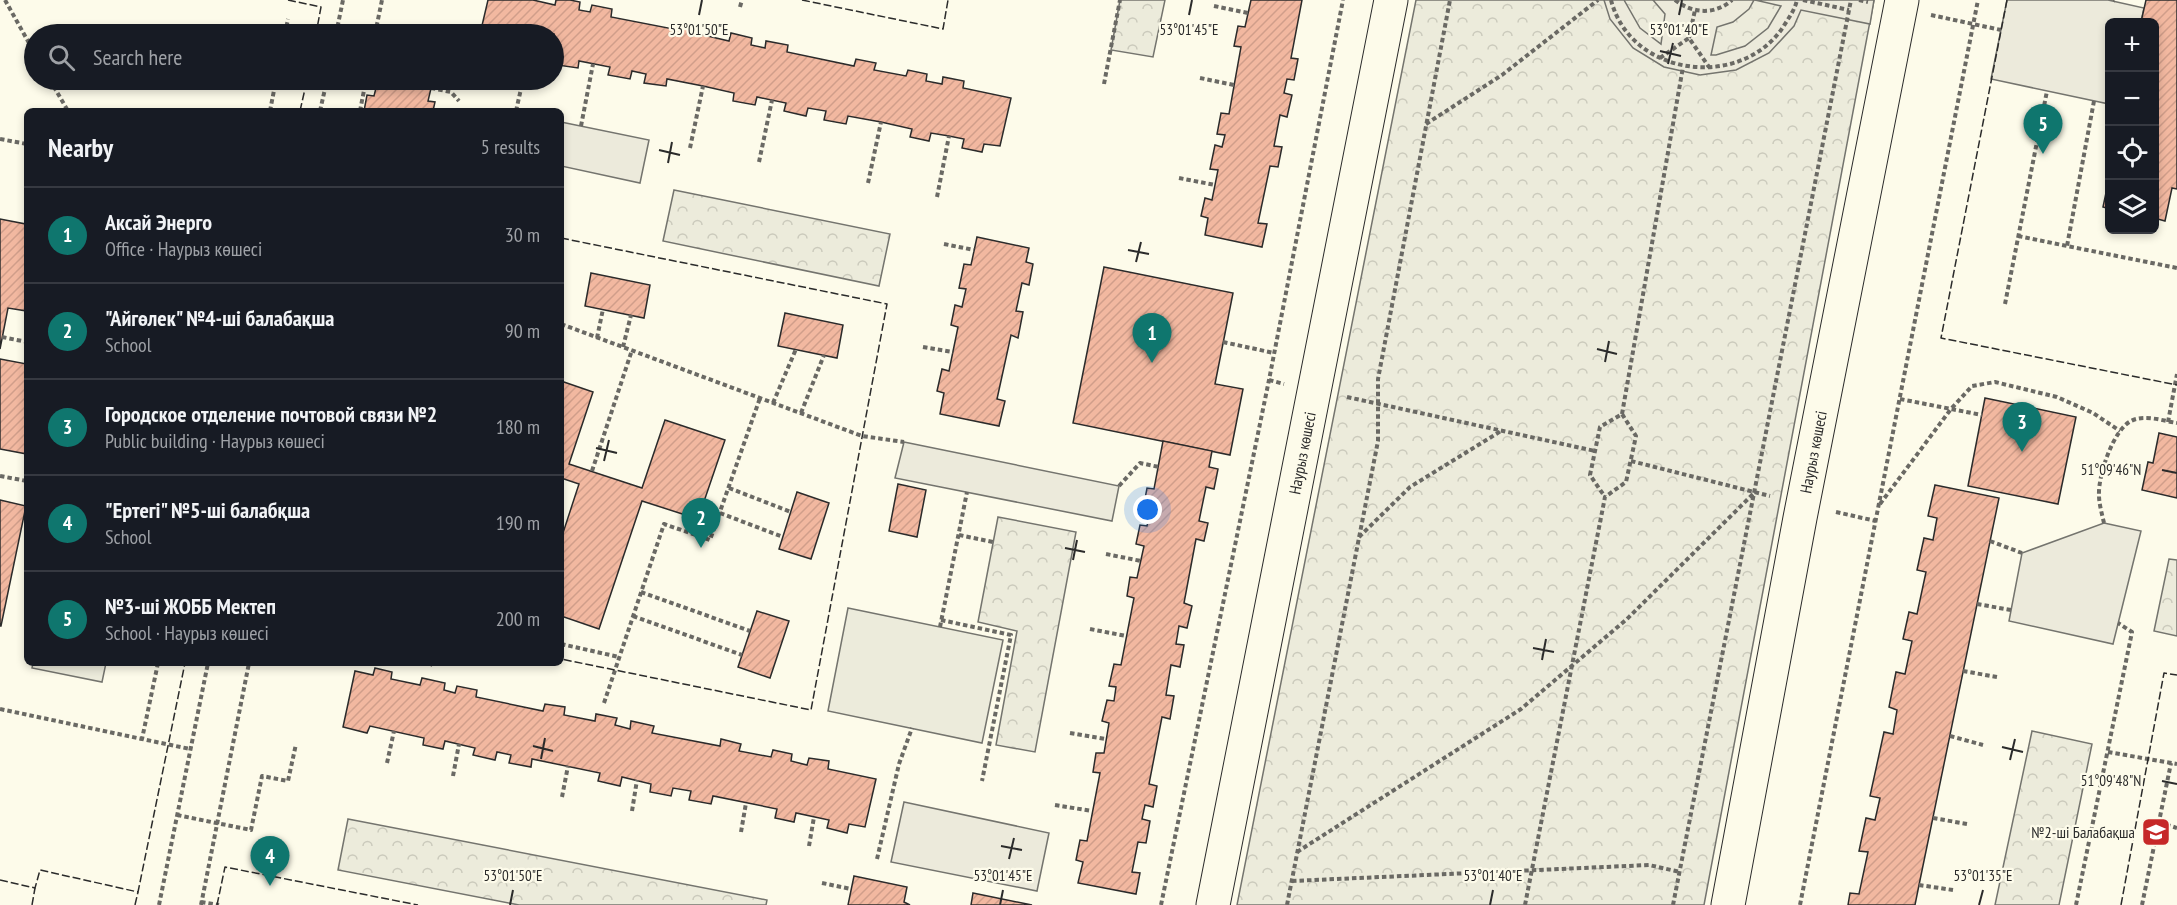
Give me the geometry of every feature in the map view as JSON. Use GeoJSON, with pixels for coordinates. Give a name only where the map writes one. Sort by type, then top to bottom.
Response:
{"type":"FeatureCollection","features":[{"type":"Feature","properties":{"kind":"street","name":"Наурыз көшесі"},"geometry":{"type":"LineString","coordinates":[[1213,905],[1391,0]]}},
{"type":"Feature","properties":{"kind":"street","name":"Наурыз көшесі"},"geometry":{"type":"LineString","coordinates":[[1728,905],[1803,504],[1902,0]]}},
{"type":"Feature","properties":{"kind":"path"},"geometry":{"type":"LineString","coordinates":[[5,0],[24,34]]}},
{"type":"Feature","properties":{"kind":"path"},"geometry":{"type":"LineString","coordinates":[[338,24],[343,0]]}},
{"type":"Feature","properties":{"kind":"path"},"geometry":{"type":"LineString","coordinates":[[377,24],[382,0]]}},
{"type":"Feature","properties":{"kind":"path"},"geometry":{"type":"LineString","coordinates":[[740,8],[742,0]]}},
{"type":"Feature","properties":{"kind":"path"},"geometry":{"type":"LineString","coordinates":[[1104,84],[1120,0]]}},
{"type":"Feature","properties":{"kind":"path"},"geometry":{"type":"LineString","coordinates":[[1161,905],[1269,380],[1343,0]]}},
{"type":"Feature","properties":{"kind":"path"},"geometry":{"type":"LineString","coordinates":[[1287,905],[1377,441],[1378,379],[1450,0]]}},
{"type":"Feature","properties":{"kind":"path"},"geometry":{"type":"LineString","coordinates":[[1426,124],[1502,75],[1598,0]]}},
{"type":"Feature","properties":{"kind":"path"},"geometry":{"type":"LineString","coordinates":[[1611,0],[1613,10],[1630,36],[1660,58],[1683,67],[1710,68],[1718,68],[1751,57],[1778,37],[1796,8],[1797,0]]}},
{"type":"Feature","properties":{"kind":"path"},"geometry":{"type":"LineString","coordinates":[[1675,0],[1684,7],[1695,10],[1712,10],[1726,6],[1732,0]]}},
{"type":"Feature","properties":{"kind":"path"},"geometry":{"type":"LineString","coordinates":[[1803,0],[1849,10]]}},
{"type":"Feature","properties":{"kind":"path"},"geometry":{"type":"LineString","coordinates":[[1673,905],[1851,0]]}},
{"type":"Feature","properties":{"kind":"path"},"geometry":{"type":"LineString","coordinates":[[1800,905],[1978,0]]}},
{"type":"Feature","properties":{"kind":"path"},"geometry":{"type":"LineString","coordinates":[[1214,6],[1248,13]]}},
{"type":"Feature","properties":{"kind":"path"},"geometry":{"type":"LineString","coordinates":[[1660,58],[1689,38],[1695,10]]}},
{"type":"Feature","properties":{"kind":"path"},"geometry":{"type":"LineString","coordinates":[[287,24],[288,19]]}},
{"type":"Feature","properties":{"kind":"path"},"geometry":{"type":"LineString","coordinates":[[1973,24],[2001,30]]}},
{"type":"Feature","properties":{"kind":"path"},"geometry":{"type":"LineString","coordinates":[[1689,38],[1710,68]]}},
{"type":"Feature","properties":{"kind":"path"},"geometry":{"type":"LineString","coordinates":[[581,126],[594,64]]}},
{"type":"Feature","properties":{"kind":"path"},"geometry":{"type":"LineString","coordinates":[[1525,905],[1605,496],[1626,482],[1636,436],[1622,414],[1683,67]]}},
{"type":"Feature","properties":{"kind":"path"},"geometry":{"type":"LineString","coordinates":[[1200,78],[1234,85]]}},
{"type":"Feature","properties":{"kind":"path"},"geometry":{"type":"LineString","coordinates":[[690,148],[703,86]]}},
{"type":"Feature","properties":{"kind":"path"},"geometry":{"type":"LineString","coordinates":[[56,90],[66,108]]}},
{"type":"Feature","properties":{"kind":"path"},"geometry":{"type":"LineString","coordinates":[[271,108],[274,90]]}},
{"type":"Feature","properties":{"kind":"path"},"geometry":{"type":"LineString","coordinates":[[321,108],[325,90]]}},
{"type":"Feature","properties":{"kind":"path"},"geometry":{"type":"LineString","coordinates":[[361,108],[364,90]]}},
{"type":"Feature","properties":{"kind":"path"},"geometry":{"type":"LineString","coordinates":[[441,90],[451,92],[459,101]]}},
{"type":"Feature","properties":{"kind":"path"},"geometry":{"type":"LineString","coordinates":[[517,108],[521,90]]}},
{"type":"Feature","properties":{"kind":"path"},"geometry":{"type":"LineString","coordinates":[[2005,304],[2047,91]]}},
{"type":"Feature","properties":{"kind":"path"},"geometry":{"type":"LineString","coordinates":[[759,162],[772,100]]}},
{"type":"Feature","properties":{"kind":"path"},"geometry":{"type":"LineString","coordinates":[[2067,246],[2094,101]]}},
{"type":"Feature","properties":{"kind":"path"},"geometry":{"type":"LineString","coordinates":[[868,183],[881,122]]}},
{"type":"Feature","properties":{"kind":"path"},"geometry":{"type":"LineString","coordinates":[[937,197],[949,136]]}},
{"type":"Feature","properties":{"kind":"path"},"geometry":{"type":"LineString","coordinates":[[0,139],[24,143]]}},
{"type":"Feature","properties":{"kind":"path"},"geometry":{"type":"LineString","coordinates":[[1179,178],[1215,185]]}},
{"type":"Feature","properties":{"kind":"path"},"geometry":{"type":"LineString","coordinates":[[2018,236],[2177,268]]}},
{"type":"Feature","properties":{"kind":"path"},"geometry":{"type":"LineString","coordinates":[[944,244],[974,250]]}},
{"type":"Feature","properties":{"kind":"path"},"geometry":{"type":"LineString","coordinates":[[597,338],[603,309]]}},
{"type":"Feature","properties":{"kind":"path"},"geometry":{"type":"LineString","coordinates":[[623,347],[631,315]]}},
{"type":"Feature","properties":{"kind":"path"},"geometry":{"type":"LineString","coordinates":[[564,325],[862,436],[903,442]]}},
{"type":"Feature","properties":{"kind":"path"},"geometry":{"type":"LineString","coordinates":[[2,337],[24,341]]}},
{"type":"Feature","properties":{"kind":"path"},"geometry":{"type":"LineString","coordinates":[[1223,342],[1274,353]]}},
{"type":"Feature","properties":{"kind":"path"},"geometry":{"type":"LineString","coordinates":[[923,346],[953,352]]}},
{"type":"Feature","properties":{"kind":"path"},"geometry":{"type":"LineString","coordinates":[[773,403],[796,349]]}},
{"type":"Feature","properties":{"kind":"path"},"geometry":{"type":"LineString","coordinates":[[592,471],[632,350]]}},
{"type":"Feature","properties":{"kind":"path"},"geometry":{"type":"LineString","coordinates":[[801,413],[824,355]]}},
{"type":"Feature","properties":{"kind":"path"},"geometry":{"type":"LineString","coordinates":[[2168,422],[2177,374]]}},
{"type":"Feature","properties":{"kind":"path"},"geometry":{"type":"LineString","coordinates":[[1269,380],[1595,451]]}},
{"type":"Feature","properties":{"kind":"path"},"geometry":{"type":"LineString","coordinates":[[1879,506],[1951,409],[1971,386],[1995,382],[2057,397],[2093,413],[2120,431]]}},
{"type":"Feature","properties":{"kind":"path"},"geometry":{"type":"LineString","coordinates":[[604,703],[664,524],[710,540],[760,398]]}},
{"type":"Feature","properties":{"kind":"path"},"geometry":{"type":"LineString","coordinates":[[1900,399],[1982,415]]}},
{"type":"Feature","properties":{"kind":"path"},"geometry":{"type":"LineString","coordinates":[[1605,496],[1590,475],[1600,427],[1622,414]]}},
{"type":"Feature","properties":{"kind":"path"},"geometry":{"type":"LineString","coordinates":[[2104,523],[2099,495],[2106,459],[2120,431],[2132,420],[2151,418],[2177,423]]}},
{"type":"Feature","properties":{"kind":"path"},"geometry":{"type":"LineString","coordinates":[[1359,537],[1410,487],[1502,431]]}},
{"type":"Feature","properties":{"kind":"path"},"geometry":{"type":"LineString","coordinates":[[1631,460],[1876,521]]}},
{"type":"Feature","properties":{"kind":"path"},"geometry":{"type":"LineString","coordinates":[[1119,486],[1140,463],[1158,467]]}},
{"type":"Feature","properties":{"kind":"path"},"geometry":{"type":"LineString","coordinates":[[0,476],[24,481]]}},
{"type":"Feature","properties":{"kind":"path"},"geometry":{"type":"LineString","coordinates":[[729,488],[791,512]]}},
{"type":"Feature","properties":{"kind":"path"},"geometry":{"type":"LineString","coordinates":[[940,627],[967,492]]}},
{"type":"Feature","properties":{"kind":"path"},"geometry":{"type":"LineString","coordinates":[[1297,852],[1521,709],[1627,619],[1755,492]]}},
{"type":"Feature","properties":{"kind":"path"},"geometry":{"type":"LineString","coordinates":[[720,513],[783,537]]}},
{"type":"Feature","properties":{"kind":"path"},"geometry":{"type":"LineString","coordinates":[[958,535],[993,542]]}},
{"type":"Feature","properties":{"kind":"path"},"geometry":{"type":"LineString","coordinates":[[1990,541],[2022,553]]}},
{"type":"Feature","properties":{"kind":"path"},"geometry":{"type":"LineString","coordinates":[[1106,554],[1141,561]]}},
{"type":"Feature","properties":{"kind":"path"},"geometry":{"type":"LineString","coordinates":[[641,592],[750,631]]}},
{"type":"Feature","properties":{"kind":"path"},"geometry":{"type":"LineString","coordinates":[[1977,604],[2011,610]]}},
{"type":"Feature","properties":{"kind":"path"},"geometry":{"type":"LineString","coordinates":[[633,616],[742,655]]}},
{"type":"Feature","properties":{"kind":"path"},"geometry":{"type":"LineString","coordinates":[[941,620],[1011,635],[982,782]]}},
{"type":"Feature","properties":{"kind":"path"},"geometry":{"type":"LineString","coordinates":[[2076,905],[2132,632],[2118,623]]}},
{"type":"Feature","properties":{"kind":"path"},"geometry":{"type":"LineString","coordinates":[[1090,629],[1126,636]]}},
{"type":"Feature","properties":{"kind":"path"},"geometry":{"type":"LineString","coordinates":[[564,645],[619,657]]}},
{"type":"Feature","properties":{"kind":"path"},"geometry":{"type":"LineString","coordinates":[[142,739],[157,666]]}},
{"type":"Feature","properties":{"kind":"path"},"geometry":{"type":"LineString","coordinates":[[159,905],[207,666]]}},
{"type":"Feature","properties":{"kind":"path"},"geometry":{"type":"LineString","coordinates":[[219,905],[201,904],[248,666]]}},
{"type":"Feature","properties":{"kind":"path"},"geometry":{"type":"LineString","coordinates":[[1963,671],[1997,677]]}},
{"type":"Feature","properties":{"kind":"path"},"geometry":{"type":"LineString","coordinates":[[0,709],[190,749]]}},
{"type":"Feature","properties":{"kind":"path"},"geometry":{"type":"LineString","coordinates":[[877,859],[899,764],[912,728]]}},
{"type":"Feature","properties":{"kind":"path"},"geometry":{"type":"LineString","coordinates":[[387,763],[394,731]]}},
{"type":"Feature","properties":{"kind":"path"},"geometry":{"type":"LineString","coordinates":[[1070,733],[1106,739]]}},
{"type":"Feature","properties":{"kind":"path"},"geometry":{"type":"LineString","coordinates":[[1950,736],[1983,745]]}},
{"type":"Feature","properties":{"kind":"path"},"geometry":{"type":"LineString","coordinates":[[177,815],[251,830],[262,776],[288,781],[296,744]]}},
{"type":"Feature","properties":{"kind":"path"},"geometry":{"type":"LineString","coordinates":[[453,776],[459,744]]}},
{"type":"Feature","properties":{"kind":"path"},"geometry":{"type":"LineString","coordinates":[[2109,752],[2177,764]]}},
{"type":"Feature","properties":{"kind":"path"},"geometry":{"type":"LineString","coordinates":[[2142,905],[2171,763]]}},
{"type":"Feature","properties":{"kind":"path"},"geometry":{"type":"LineString","coordinates":[[562,797],[568,766]]}},
{"type":"Feature","properties":{"kind":"path"},"geometry":{"type":"LineString","coordinates":[[632,811],[637,780]]}},
{"type":"Feature","properties":{"kind":"path"},"geometry":{"type":"LineString","coordinates":[[741,832],[746,803]]}},
{"type":"Feature","properties":{"kind":"path"},"geometry":{"type":"LineString","coordinates":[[1055,805],[1092,811]]}},
{"type":"Feature","properties":{"kind":"path"},"geometry":{"type":"LineString","coordinates":[[809,846],[814,817]]}},
{"type":"Feature","properties":{"kind":"path"},"geometry":{"type":"LineString","coordinates":[[1933,818],[1967,824]]}},
{"type":"Feature","properties":{"kind":"path"},"geometry":{"type":"LineString","coordinates":[[2159,822],[2177,828]]}},
{"type":"Feature","properties":{"kind":"path"},"geometry":{"type":"LineString","coordinates":[[1291,881],[1649,866],[1680,872]]}},
{"type":"Feature","properties":{"kind":"path"},"geometry":{"type":"LineString","coordinates":[[822,883],[852,890]]}},
{"type":"Feature","properties":{"kind":"path"},"geometry":{"type":"LineString","coordinates":[[1919,885],[1953,890]]}},
{"type":"Feature","properties":{"kind":"green space"},"geometry":{"type":"Polygon","coordinates":[[[1120,0],[1165,0],[1153,57],[1111,50],[1120,0]]]}},
{"type":"Feature","properties":{"kind":"green space"},"geometry":{"type":"Polygon","coordinates":[[[1416,0],[1874,0],[1704,905],[1237,905],[1416,0]]]}},
{"type":"Feature","properties":{"kind":"green space"},"geometry":{"type":"Polygon","coordinates":[[[674,190],[890,234],[879,286],[663,241],[674,190]]]}},
{"type":"Feature","properties":{"kind":"green space"},"geometry":{"type":"Polygon","coordinates":[[[998,517],[1076,532],[1035,752],[996,745],[1017,631],[978,622],[998,517]]]}},
{"type":"Feature","properties":{"kind":"green space"},"geometry":{"type":"Polygon","coordinates":[[[2169,559],[2177,560],[2177,636],[2154,631],[2169,559]]]}},
{"type":"Feature","properties":{"kind":"green space"},"geometry":{"type":"Polygon","coordinates":[[[848,608],[1003,640],[982,743],[828,711],[848,608]]]}},
{"type":"Feature","properties":{"kind":"green space"},"geometry":{"type":"Polygon","coordinates":[[[32,666],[105,666],[102,682],[32,668],[32,666]]]}},
{"type":"Feature","properties":{"kind":"green space"},"geometry":{"type":"Polygon","coordinates":[[[2032,731],[2092,744],[2059,905],[1995,905],[2032,731]]]}},
{"type":"Feature","properties":{"kind":"green space"},"geometry":{"type":"Polygon","coordinates":[[[348,819],[767,900],[766,905],[519,905],[338,870],[348,819]]]}},
{"type":"Feature","properties":{"kind":"shaded area"},"geometry":{"type":"Polygon","coordinates":[[[1604,0],[1624,0],[1640,28],[1661,44],[1665,14],[1653,0],[1754,0],[1749,9],[1733,22],[1717,27],[1711,55],[1716,55],[1745,46],[1768,28],[1781,6],[1755,0],[1874,0],[1870,24],[1801,10],[1794,26],[1769,53],[1736,70],[1700,75],[1664,67],[1633,48],[1610,19],[1604,0]]]}},
{"type":"Feature","properties":{"kind":"shaded area"},"geometry":{"type":"Polygon","coordinates":[[[2007,0],[2108,0],[2144,8],[2142,18],[2105,18],[2105,103],[1991,79],[2007,0]]]}},
{"type":"Feature","properties":{"kind":"shaded area"},"geometry":{"type":"Polygon","coordinates":[[[564,123],[649,140],[640,183],[564,167],[564,123]]]}},
{"type":"Feature","properties":{"kind":"shaded area"},"geometry":{"type":"Polygon","coordinates":[[[904,442],[1119,486],[1112,521],[895,478],[904,442]]]}},
{"type":"Feature","properties":{"kind":"shaded area"},"geometry":{"type":"Polygon","coordinates":[[[2104,523],[2141,531],[2113,644],[2009,621],[2022,553],[2104,523]]]}},
{"type":"Feature","properties":{"kind":"shaded area"},"geometry":{"type":"Polygon","coordinates":[[[904,802],[1049,833],[1037,891],[891,862],[904,802]]]}},
{"type":"Feature","properties":{"kind":"building"},"geometry":{"type":"Polygon","coordinates":[[[488,0],[533,0],[555,5],[556,0],[570,0],[580,2],[579,10],[590,12],[592,5],[612,9],[611,17],[678,30],[680,23],[700,27],[699,34],[729,41],[731,33],[752,38],[751,45],[765,48],[766,41],[788,45],[787,52],[854,66],[856,59],[876,63],[874,70],[906,76],[908,70],[927,74],[926,81],[942,84],[943,77],[964,81],[963,88],[1011,98],[1000,146],[984,144],[982,152],[962,148],[964,139],[931,133],[929,141],[910,137],[912,129],[881,122],[848,116],[846,124],[824,120],[826,111],[808,108],[806,116],[784,111],[786,103],[757,97],[755,105],[733,101],[734,93],[703,86],[667,79],[666,86],[644,83],[646,74],[632,71],[630,79],[608,75],[610,67],[579,61],[578,68],[564,66],[564,24],[482,24],[488,0]]]}},
{"type":"Feature","properties":{"kind":"building"},"geometry":{"type":"Polygon","coordinates":[[[1251,0],[1302,0],[1291,58],[1298,59],[1294,80],[1287,79],[1284,93],[1292,95],[1287,117],[1280,115],[1274,146],[1282,147],[1278,167],[1270,166],[1258,223],[1267,224],[1262,247],[1205,235],[1208,218],[1201,216],[1205,198],[1212,200],[1218,170],[1210,169],[1215,145],[1222,147],[1225,135],[1217,134],[1221,113],[1229,114],[1241,47],[1234,46],[1238,26],[1245,27],[1251,0]]]}},
{"type":"Feature","properties":{"kind":"building"},"geometry":{"type":"Polygon","coordinates":[[[2146,0],[2177,0],[2177,189],[2172,188],[2165,221],[2159,219],[2159,18],[2142,18],[2146,0]]]}},
{"type":"Feature","properties":{"kind":"building"},"geometry":{"type":"Polygon","coordinates":[[[376,90],[431,90],[428,101],[435,102],[434,108],[365,108],[367,95],[374,96],[376,90]]]}},
{"type":"Feature","properties":{"kind":"building"},"geometry":{"type":"Polygon","coordinates":[[[0,219],[24,224],[24,311],[8,308],[0,349],[0,219]]]}},
{"type":"Feature","properties":{"kind":"building"},"geometry":{"type":"Polygon","coordinates":[[[977,237],[1029,248],[1026,262],[1033,264],[1029,285],[1022,283],[1016,311],[1023,312],[1018,338],[1011,335],[997,399],[1005,401],[999,426],[940,414],[944,393],[937,391],[942,369],[949,371],[958,327],[951,325],[955,305],[962,307],[966,289],[959,288],[964,264],[971,265],[977,237]]]}},
{"type":"Feature","properties":{"kind":"building"},"geometry":{"type":"Polygon","coordinates":[[[1104,267],[1233,293],[1215,384],[1243,389],[1230,455],[1073,423],[1104,267]]]}},
{"type":"Feature","properties":{"kind":"building"},"geometry":{"type":"Polygon","coordinates":[[[591,273],[650,285],[644,318],[585,306],[591,273]]]}},
{"type":"Feature","properties":{"kind":"building"},"geometry":{"type":"Polygon","coordinates":[[[785,313],[843,325],[837,358],[778,346],[785,313]]]}},
{"type":"Feature","properties":{"kind":"building"},"geometry":{"type":"Polygon","coordinates":[[[0,359],[24,363],[24,453],[0,449],[0,359]]]}},
{"type":"Feature","properties":{"kind":"building"},"geometry":{"type":"Polygon","coordinates":[[[564,382],[593,392],[569,464],[642,488],[665,420],[725,440],[698,519],[642,501],[599,629],[564,617],[564,530],[579,484],[564,479],[564,382]]]}},
{"type":"Feature","properties":{"kind":"building"},"geometry":{"type":"Polygon","coordinates":[[[1985,398],[2076,417],[2058,504],[1968,486],[1985,398]]]}},
{"type":"Feature","properties":{"kind":"building"},"geometry":{"type":"Polygon","coordinates":[[[2159,433],[2177,437],[2177,498],[2142,490],[2148,462],[2153,463],[2159,433]]]}},
{"type":"Feature","properties":{"kind":"building"},"geometry":{"type":"Polygon","coordinates":[[[1163,441],[1212,451],[1209,467],[1218,469],[1214,489],[1206,487],[1199,521],[1208,523],[1204,541],[1196,539],[1184,603],[1192,606],[1187,628],[1179,626],[1176,644],[1184,645],[1180,667],[1171,665],[1166,695],[1174,696],[1170,719],[1162,717],[1149,784],[1157,786],[1153,807],[1145,805],[1142,819],[1150,821],[1146,843],[1138,842],[1132,872],[1140,873],[1136,894],[1078,883],[1083,862],[1076,860],[1080,840],[1087,841],[1100,773],[1093,772],[1096,753],[1104,753],[1109,723],[1102,721],[1107,700],[1114,701],[1116,687],[1109,686],[1114,664],[1121,665],[1134,598],[1127,596],[1130,577],[1137,578],[1144,546],[1136,544],[1140,525],[1147,526],[1151,510],[1143,509],[1147,488],[1154,489],[1163,441]]]}},
{"type":"Feature","properties":{"kind":"building"},"geometry":{"type":"Polygon","coordinates":[[[898,484],[926,490],[917,537],[889,531],[898,484]]]}},
{"type":"Feature","properties":{"kind":"building"},"geometry":{"type":"Polygon","coordinates":[[[1935,485],[1999,498],[1915,905],[1848,905],[1850,893],[1859,894],[1868,852],[1859,851],[1866,818],[1875,820],[1880,798],[1870,796],[1884,732],[1893,734],[1897,710],[1889,707],[1896,672],[1905,674],[1912,641],[1903,639],[1909,612],[1917,614],[1926,572],[1917,570],[1924,538],[1933,540],[1937,518],[1928,516],[1935,485]]]}},
{"type":"Feature","properties":{"kind":"building"},"geometry":{"type":"Polygon","coordinates":[[[797,492],[829,503],[811,559],[779,549],[797,492]]]}},
{"type":"Feature","properties":{"kind":"building"},"geometry":{"type":"Polygon","coordinates":[[[0,500],[24,506],[24,516],[0,626],[0,500]]]}},
{"type":"Feature","properties":{"kind":"building"},"geometry":{"type":"Polygon","coordinates":[[[757,611],[789,621],[770,678],[738,667],[757,611]]]}},
{"type":"Feature","properties":{"kind":"building"},"geometry":{"type":"Polygon","coordinates":[[[375,668],[392,672],[391,679],[420,685],[422,678],[445,683],[444,690],[455,693],[457,686],[477,690],[476,697],[543,711],[545,704],[565,707],[564,715],[595,721],[596,714],[617,718],[615,725],[630,729],[631,721],[654,726],[652,733],[720,746],[721,739],[741,744],[739,751],[771,757],[773,750],[792,754],[791,761],[807,765],[809,758],[829,761],[828,769],[876,779],[865,827],[849,824],[847,833],[827,828],[829,820],[796,813],[794,822],[775,818],[777,809],[713,796],[711,804],[689,800],[691,791],[673,788],[671,796],[650,792],[651,784],[622,777],[620,786],[598,781],[600,773],[532,759],[531,767],[509,763],[511,755],[497,752],[495,760],[473,755],[475,748],[445,741],[443,749],[423,745],[424,738],[370,726],[367,733],[343,727],[355,671],[373,675],[375,668]]]}},
{"type":"Feature","properties":{"kind":"building"},"geometry":{"type":"Polygon","coordinates":[[[854,876],[907,887],[904,902],[910,905],[848,905],[854,876]]]}},
{"type":"Feature","properties":{"kind":"building"},"geometry":{"type":"Polygon","coordinates":[[[973,893],[1032,905],[971,905],[973,893]]]}},
{"type":"Feature","properties":{"kind":"fence"},"geometry":{"type":"LineString","coordinates":[[288,0],[321,7],[318,24]]}},
{"type":"Feature","properties":{"kind":"fence"},"geometry":{"type":"LineString","coordinates":[[802,0],[943,29],[948,0]]}},
{"type":"Feature","properties":{"kind":"fence"},"geometry":{"type":"LineString","coordinates":[[2007,0],[1941,338],[2177,385]]}},
{"type":"Feature","properties":{"kind":"fence"},"geometry":{"type":"LineString","coordinates":[[301,108],[305,90]]}},
{"type":"Feature","properties":{"kind":"fence"},"geometry":{"type":"LineString","coordinates":[[564,239],[887,304],[811,710],[564,660]]}},
{"type":"Feature","properties":{"kind":"fence"},"geometry":{"type":"LineString","coordinates":[[0,880],[35,888],[40,870],[138,892],[184,666]]}},
{"type":"Feature","properties":{"kind":"fence"},"geometry":{"type":"LineString","coordinates":[[2121,905],[2164,673],[2177,675]]}},
{"type":"Feature","properties":{"kind":"fence"},"geometry":{"type":"LineString","coordinates":[[217,905],[225,867],[418,905]]}},
{"type":"Feature","properties":{"kind":"fence"},"geometry":{"type":"LineString","coordinates":[[32,905],[35,888]]}},
{"type":"Feature","properties":{"kind":"fence"},"geometry":{"type":"LineString","coordinates":[[135,905],[138,892]]}},
{"type":"Feature","properties":{"kind":"place","name":"№3-ші ЖОББ Мектеп"},"geometry":{"type":"Point","coordinates":[2043,154]}},
{"type":"Feature","properties":{"kind":"place","name":"Аксай Энерго"},"geometry":{"type":"Point","coordinates":[1152,363]}},
{"type":"Feature","properties":{"kind":"place","name":"Городское отделение почтовой связи №2"},"geometry":{"type":"Point","coordinates":[2022,452]}},
{"type":"Feature","properties":{"kind":"place","name":"\"Айгөлек\" №4-ші балабақша"},"geometry":{"type":"Point","coordinates":[701,548]}},
{"type":"Feature","properties":{"kind":"place","name":"№2-ші Балабақша"},"geometry":{"type":"Point","coordinates":[2156,832]}},
{"type":"Feature","properties":{"kind":"place","name":"\"Ертегі\" №5-ші балабқша"},"geometry":{"type":"Point","coordinates":[270,886]}}]}
